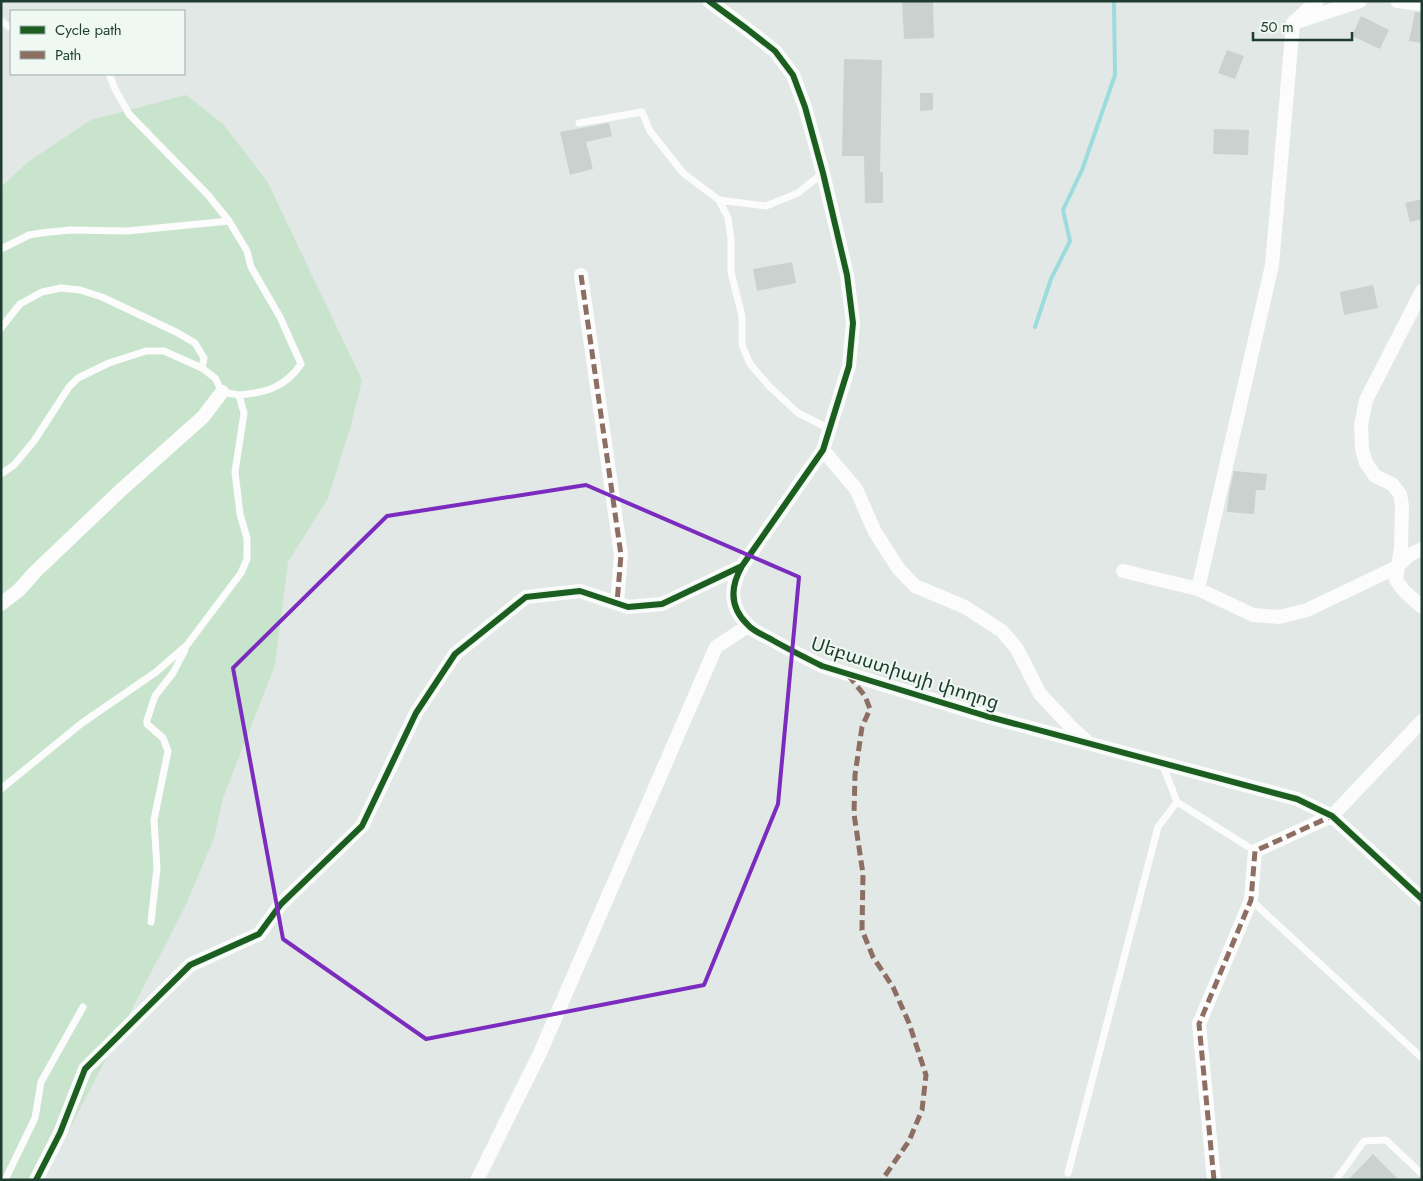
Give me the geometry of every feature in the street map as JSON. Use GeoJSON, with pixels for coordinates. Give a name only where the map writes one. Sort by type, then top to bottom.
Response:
{"type":"FeatureCollection","features":[{"type":"Feature","properties":{"kind":"street","name":"Սեբաստիայի փողոց"},"geometry":{"type":"LineString","coordinates":[[709,1],[775,51],[793,74],[806,107],[823,173],[847,275],[854,323],[849,366],[823,450],[734,579],[732,596],[737,611],[748,626],[800,656],[822,666],[986,716],[1297,799],[1332,816],[1422,899]]}},
{"type":"Feature","properties":{"kind":"street"},"geometry":{"type":"LineString","coordinates":[[1198,589],[1272,265],[1293,23],[1317,1]]}},
{"type":"Feature","properties":{"kind":"street"},"geometry":{"type":"LineString","coordinates":[[1293,23],[1360,1]]}},
{"type":"Feature","properties":{"kind":"street"},"geometry":{"type":"LineString","coordinates":[[1397,1],[1422,4]]}},
{"type":"Feature","properties":{"kind":"street"},"geometry":{"type":"LineString","coordinates":[[581,275],[621,555],[617,604]]}},
{"type":"Feature","properties":{"kind":"street"},"geometry":{"type":"LineString","coordinates":[[1422,291],[1366,400],[1361,425],[1362,449],[1366,463],[1375,476],[1392,484],[1400,494],[1402,506],[1401,548],[1396,580],[1404,591],[1422,607]]}},
{"type":"Feature","properties":{"kind":"street"},"geometry":{"type":"LineString","coordinates":[[1,604],[20,590],[35,572],[121,490],[203,417],[222,392]]}},
{"type":"Feature","properties":{"kind":"street"},"geometry":{"type":"LineString","coordinates":[[823,450],[856,489],[876,532],[898,568],[915,586],[965,607],[1002,631],[1017,649],[1040,694],[1073,729],[1091,744]]}},
{"type":"Feature","properties":{"kind":"street"},"geometry":{"type":"LineString","coordinates":[[1123,571],[1198,589],[1253,615],[1279,617],[1307,610],[1397,567],[1409,555],[1422,550]]}},
{"type":"Feature","properties":{"kind":"street"},"geometry":{"type":"LineString","coordinates":[[36,1180],[60,1133],[85,1069],[190,965],[259,934],[281,904],[362,826],[416,713],[455,654],[526,597],[580,591],[628,607],[662,604],[742,566]]}},
{"type":"Feature","properties":{"kind":"street"},"geometry":{"type":"LineString","coordinates":[[478,1180],[540,1054],[716,647],[748,626]]}},
{"type":"Feature","properties":{"kind":"street"},"geometry":{"type":"LineString","coordinates":[[1214,1180],[1199,1024],[1251,900],[1255,851],[1332,816],[1422,722]]}},
{"type":"Feature","properties":{"kind":"lane"},"geometry":{"type":"LineString","coordinates":[[1,474],[14,465],[34,441],[69,387],[78,378],[109,363],[146,351],[164,352],[202,368],[215,378],[222,392],[239,395],[260,393],[280,385],[295,373],[301,364],[280,317],[251,268],[247,251],[229,221],[208,195],[129,114],[109,75]]}},
{"type":"Feature","properties":{"kind":"lane"},"geometry":{"type":"LineString","coordinates":[[579,123],[642,112],[650,131],[683,173],[719,200],[728,218],[732,272],[742,316],[742,345],[750,364],[770,387],[798,413],[830,429]]}},
{"type":"Feature","properties":{"kind":"lane"},"geometry":{"type":"LineString","coordinates":[[719,200],[766,206],[798,193],[823,173]]}},
{"type":"Feature","properties":{"kind":"lane"},"geometry":{"type":"LineString","coordinates":[[1,249],[29,235],[41,232],[70,230],[127,231],[229,221]]}},
{"type":"Feature","properties":{"kind":"lane"},"geometry":{"type":"LineString","coordinates":[[1,328],[20,304],[42,292],[61,288],[80,290],[102,297],[195,343],[204,358],[202,368]]}},
{"type":"Feature","properties":{"kind":"lane"},"geometry":{"type":"LineString","coordinates":[[151,922],[156,868],[154,820],[168,751],[163,738],[147,724],[147,720],[155,696],[173,673],[187,645],[241,573],[247,559],[247,538],[240,514],[236,472],[244,413],[239,395]]}},
{"type":"Feature","properties":{"kind":"lane"},"geometry":{"type":"LineString","coordinates":[[1,789],[82,723],[156,672],[187,645]]}},
{"type":"Feature","properties":{"kind":"lane"},"geometry":{"type":"LineString","coordinates":[[1162,763],[1177,802],[1255,851]]}},
{"type":"Feature","properties":{"kind":"lane"},"geometry":{"type":"LineString","coordinates":[[1068,1172],[1158,827],[1177,802]]}},
{"type":"Feature","properties":{"kind":"lane"},"geometry":{"type":"LineString","coordinates":[[1251,900],[1422,1058]]}},
{"type":"Feature","properties":{"kind":"lane"},"geometry":{"type":"LineString","coordinates":[[5,1180],[35,1118],[41,1082],[83,1007]]}},
{"type":"Feature","properties":{"kind":"lane"},"geometry":{"type":"LineString","coordinates":[[1336,1180],[1364,1141],[1386,1140],[1422,1174]]}},
{"type":"Feature","properties":{"kind":"highlighted area"},"geometry":{"type":"Polygon","coordinates":[[[586,485],[799,577],[778,804],[704,985],[426,1039],[283,939],[233,668],[387,516],[586,485]]]}},
{"type":"Feature","properties":{"kind":"green space"},"geometry":{"type":"Polygon","coordinates":[[[186,95],[223,124],[267,181],[362,380],[351,425],[328,498],[288,562],[275,665],[223,798],[214,838],[185,907],[43,1180],[1,1180],[1,187],[28,162],[91,120],[186,95]]]}},
{"type":"Feature","properties":{"kind":"building"},"geometry":{"type":"Polygon","coordinates":[[[902,1],[933,1],[934,38],[904,39],[902,1]]]}},
{"type":"Feature","properties":{"kind":"building"},"geometry":{"type":"Polygon","coordinates":[[[1415,12],[1422,13],[1422,43],[1409,41],[1415,12]]]}},
{"type":"Feature","properties":{"kind":"building"},"geometry":{"type":"Polygon","coordinates":[[[1361,16],[1389,30],[1380,49],[1352,36],[1361,16]]]}},
{"type":"Feature","properties":{"kind":"building"},"geometry":{"type":"Polygon","coordinates":[[[1227,50],[1244,56],[1235,79],[1218,73],[1227,50]]]}},
{"type":"Feature","properties":{"kind":"building"},"geometry":{"type":"Polygon","coordinates":[[[844,59],[882,60],[880,172],[883,172],[883,203],[865,203],[864,156],[842,156],[844,59]]]}},
{"type":"Feature","properties":{"kind":"building"},"geometry":{"type":"Polygon","coordinates":[[[920,93],[933,93],[933,110],[920,111],[920,93]]]}},
{"type":"Feature","properties":{"kind":"building"},"geometry":{"type":"Polygon","coordinates":[[[609,123],[612,136],[586,142],[593,169],[570,175],[560,132],[609,123]]]}},
{"type":"Feature","properties":{"kind":"building"},"geometry":{"type":"Polygon","coordinates":[[[1214,129],[1249,130],[1248,155],[1213,154],[1214,129]]]}},
{"type":"Feature","properties":{"kind":"building"},"geometry":{"type":"Polygon","coordinates":[[[1422,199],[1422,219],[1410,222],[1405,203],[1422,199]]]}},
{"type":"Feature","properties":{"kind":"building"},"geometry":{"type":"Polygon","coordinates":[[[792,262],[796,283],[757,291],[753,269],[792,262]]]}},
{"type":"Feature","properties":{"kind":"building"},"geometry":{"type":"Polygon","coordinates":[[[1373,285],[1378,308],[1344,315],[1340,292],[1373,285]]]}},
{"type":"Feature","properties":{"kind":"building"},"geometry":{"type":"Polygon","coordinates":[[[1234,471],[1267,474],[1265,490],[1256,490],[1254,514],[1227,512],[1234,471]]]}},
{"type":"Feature","properties":{"kind":"building"},"geometry":{"type":"Polygon","coordinates":[[[1373,1154],[1399,1180],[1348,1180],[1373,1154]]]}},
{"type":"Feature","properties":{"kind":"waterway"},"geometry":{"type":"LineString","coordinates":[[1035,327],[1051,279],[1070,241],[1063,210],[1082,170],[1115,75],[1114,1]]}},
{"type":"Feature","properties":{"kind":"marked path"},"geometry":{"type":"LineString","coordinates":[[581,275],[621,555],[617,603]]}},
{"type":"Feature","properties":{"kind":"marked path"},"geometry":{"type":"LineString","coordinates":[[848,675],[865,696],[870,709],[862,727],[855,775],[854,814],[863,874],[862,930],[873,957],[893,987],[909,1023],[926,1075],[922,1110],[909,1141],[882,1180]]}},
{"type":"Feature","properties":{"kind":"marked path"},"geometry":{"type":"LineString","coordinates":[[1214,1180],[1199,1024],[1251,900],[1255,851],[1332,816]]}},
{"type":"Feature","properties":{"kind":"cycle path"},"geometry":{"type":"LineString","coordinates":[[709,1],[775,51],[793,75],[805,107],[823,173],[847,275],[853,323],[849,366],[823,450],[738,574],[733,597],[737,611],[742,618],[757,632],[822,666],[986,716],[1297,799],[1332,816],[1422,899]]}},
{"type":"Feature","properties":{"kind":"cycle path"},"geometry":{"type":"LineString","coordinates":[[36,1180],[60,1133],[85,1069],[190,965],[259,934],[281,904],[362,826],[416,713],[455,654],[526,597],[580,591],[628,607],[662,604],[742,566]]}}]}
